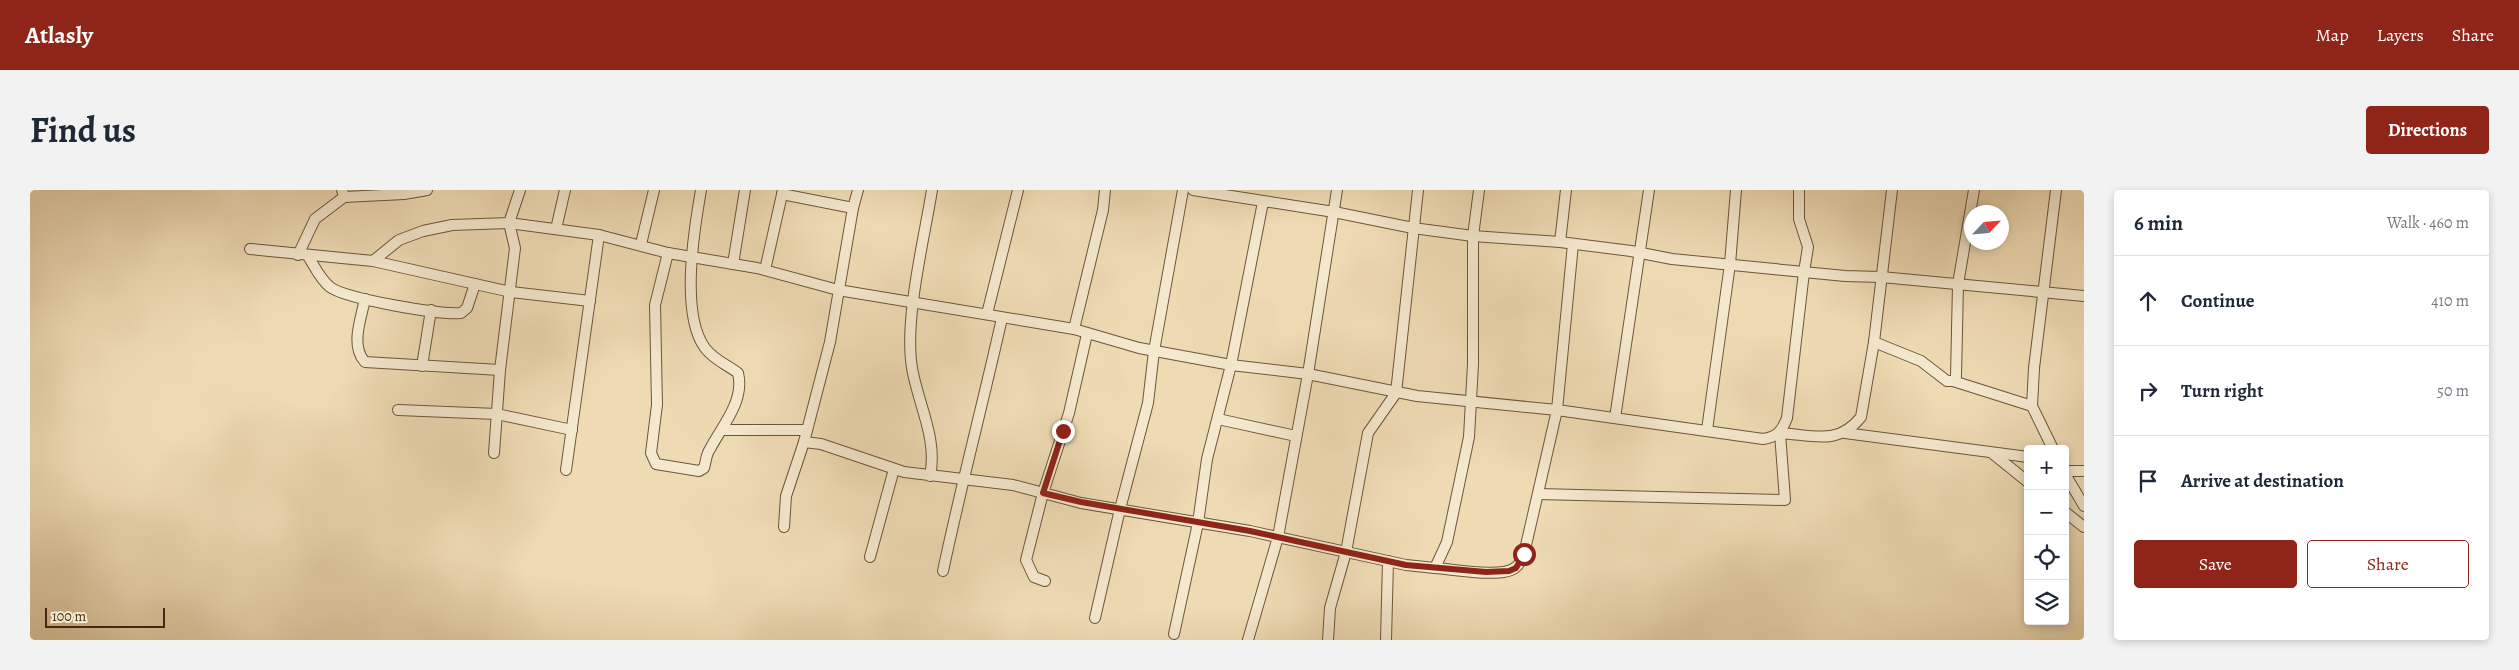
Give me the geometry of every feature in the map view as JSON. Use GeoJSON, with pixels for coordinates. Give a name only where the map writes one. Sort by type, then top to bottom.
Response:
{"type":"FeatureCollection","features":[{"type":"Feature","properties":{"kind":"street"},"geometry":{"type":"LineString","coordinates":[[303,255],[315,218],[343,194],[404,194],[427,190]]}},
{"type":"Feature","properties":{"kind":"street"},"geometry":{"type":"LineString","coordinates":[[494,453],[500,370],[515,248],[509,223],[520,190]]}},
{"type":"Feature","properties":{"kind":"street"},"geometry":{"type":"LineString","coordinates":[[556,229],[565,190]]}},
{"type":"Feature","properties":{"kind":"street"},"geometry":{"type":"LineString","coordinates":[[641,244],[654,190]]}},
{"type":"Feature","properties":{"kind":"street"},"geometry":{"type":"LineString","coordinates":[[668,253],[655,305],[657,405],[651,453],[652,460],[656,464],[699,471],[704,468],[709,450],[722,430],[739,393],[740,381],[738,373],[716,360],[704,347],[697,332],[690,287],[701,190]]}},
{"type":"Feature","properties":{"kind":"street"},"geometry":{"type":"LineString","coordinates":[[733,264],[745,190]]}},
{"type":"Feature","properties":{"kind":"street"},"geometry":{"type":"LineString","coordinates":[[784,527],[786,496],[804,442],[830,342],[853,208],[858,190]]}},
{"type":"Feature","properties":{"kind":"street"},"geometry":{"type":"LineString","coordinates":[[930,476],[932,455],[912,368],[911,342],[914,304],[932,190]]}},
{"type":"Feature","properties":{"kind":"street"},"geometry":{"type":"LineString","coordinates":[[988,314],[1018,190]]}},
{"type":"Feature","properties":{"kind":"street"},"geometry":{"type":"LineString","coordinates":[[1074,329],[1103,210],[1105,190]]}},
{"type":"Feature","properties":{"kind":"street"},"geometry":{"type":"LineString","coordinates":[[1096,618],[1120,509],[1148,403],[1154,351],[1183,190]]}},
{"type":"Feature","properties":{"kind":"street"},"geometry":{"type":"LineString","coordinates":[[1193,190],[1252,195],[1263,202],[1334,212],[1413,228],[1473,236],[1560,242],[1639,252],[1672,259],[1804,272],[1881,276],[2043,290],[2084,296]]}},
{"type":"Feature","properties":{"kind":"street"},"geometry":{"type":"LineString","coordinates":[[1248,640],[1278,537],[1308,374],[1336,190]]}},
{"type":"Feature","properties":{"kind":"street"},"geometry":{"type":"LineString","coordinates":[[1328,640],[1330,608],[1346,552],[1368,433],[1396,393],[1418,190]]}},
{"type":"Feature","properties":{"kind":"street"},"geometry":{"type":"LineString","coordinates":[[1435,568],[1446,547],[1469,437],[1473,236],[1479,190]]}},
{"type":"Feature","properties":{"kind":"street"},"geometry":{"type":"LineString","coordinates":[[1560,242],[1566,190]]}},
{"type":"Feature","properties":{"kind":"street"},"geometry":{"type":"LineString","coordinates":[[1614,418],[1650,190]]}},
{"type":"Feature","properties":{"kind":"street"},"geometry":{"type":"LineString","coordinates":[[1707,430],[1730,264],[1736,190]]}},
{"type":"Feature","properties":{"kind":"street"},"geometry":{"type":"LineString","coordinates":[[1538,494],[1785,500],[1780,433],[1787,418],[1808,246],[1799,220],[1799,190]]}},
{"type":"Feature","properties":{"kind":"street"},"geometry":{"type":"LineString","coordinates":[[1845,433],[1861,417],[1874,342],[1892,190]]}},
{"type":"Feature","properties":{"kind":"street"},"geometry":{"type":"LineString","coordinates":[[1953,380],[1956,377],[1958,284],[1974,190]]}},
{"type":"Feature","properties":{"kind":"street"},"geometry":{"type":"LineString","coordinates":[[2051,445],[2032,406],[2034,368],[2056,190]]}},
{"type":"Feature","properties":{"kind":"street"},"geometry":{"type":"LineString","coordinates":[[765,270],[782,192],[853,208]]}},
{"type":"Feature","properties":{"kind":"street"},"geometry":{"type":"LineString","coordinates":[[1174,634],[1198,523],[1207,460],[1231,366],[1263,202]]}},
{"type":"Feature","properties":{"kind":"street"},"geometry":{"type":"LineString","coordinates":[[373,261],[399,240],[423,231],[452,225],[509,223],[599,235],[641,244],[668,253],[765,270],[838,290],[1074,329],[1086,334],[1154,351],[1231,366],[1308,374],[1396,393],[1557,410],[1763,439],[1772,438],[1780,433],[1832,437],[1845,433],[2024,456]]}},
{"type":"Feature","properties":{"kind":"street"},"geometry":{"type":"LineString","coordinates":[[566,470],[599,235]]}},
{"type":"Feature","properties":{"kind":"street"},"geometry":{"type":"LineString","coordinates":[[804,442],[821,444],[894,469],[930,476],[1013,485],[1120,509],[1278,537],[1388,561],[1435,568],[1486,572],[1509,571],[1516,568],[1524,554],[1557,410],[1573,244]]}},
{"type":"Feature","properties":{"kind":"street"},"geometry":{"type":"LineString","coordinates":[[250,249],[373,261],[511,292],[590,301]]}},
{"type":"Feature","properties":{"kind":"street"},"geometry":{"type":"LineString","coordinates":[[303,255],[331,287],[346,295],[365,299],[461,313],[467,308],[474,284]]}},
{"type":"Feature","properties":{"kind":"street"},"geometry":{"type":"LineString","coordinates":[[365,299],[357,345],[360,356],[366,362],[500,370]]}},
{"type":"Feature","properties":{"kind":"street"},"geometry":{"type":"LineString","coordinates":[[422,366],[431,310]]}},
{"type":"Feature","properties":{"kind":"street"},"geometry":{"type":"LineString","coordinates":[[943,571],[1002,318]]}},
{"type":"Feature","properties":{"kind":"street"},"geometry":{"type":"LineString","coordinates":[[1045,581],[1034,577],[1026,560],[1043,493],[1069,413],[1086,334]]}},
{"type":"Feature","properties":{"kind":"street"},"geometry":{"type":"LineString","coordinates":[[1874,342],[1921,361],[1947,381],[1953,380],[2032,406]]}},
{"type":"Feature","properties":{"kind":"street"},"geometry":{"type":"LineString","coordinates":[[398,410],[497,414],[572,430]]}},
{"type":"Feature","properties":{"kind":"street"},"geometry":{"type":"LineString","coordinates":[[1218,419],[1296,436]]}},
{"type":"Feature","properties":{"kind":"street"},"geometry":{"type":"LineString","coordinates":[[722,430],[807,430]]}},
{"type":"Feature","properties":{"kind":"street"},"geometry":{"type":"LineString","coordinates":[[1991,452],[2024,479]]}},
{"type":"Feature","properties":{"kind":"street"},"geometry":{"type":"LineString","coordinates":[[870,558],[894,469]]}},
{"type":"Feature","properties":{"kind":"street"},"geometry":{"type":"LineString","coordinates":[[2069,473],[2084,471]]}},
{"type":"Feature","properties":{"kind":"street"},"geometry":{"type":"LineString","coordinates":[[2069,480],[2084,506]]}},
{"type":"Feature","properties":{"kind":"street"},"geometry":{"type":"LineString","coordinates":[[2069,515],[2084,527]]}},
{"type":"Feature","properties":{"kind":"street"},"geometry":{"type":"LineString","coordinates":[[1386,640],[1388,561]]}},
{"type":"Feature","properties":{"kind":"route"},"geometry":{"type":"LineString","coordinates":[[1063,431],[1043,493],[1081,502],[1250,531],[1406,565],[1499,572],[1516,568],[1524,554]]}}]}
